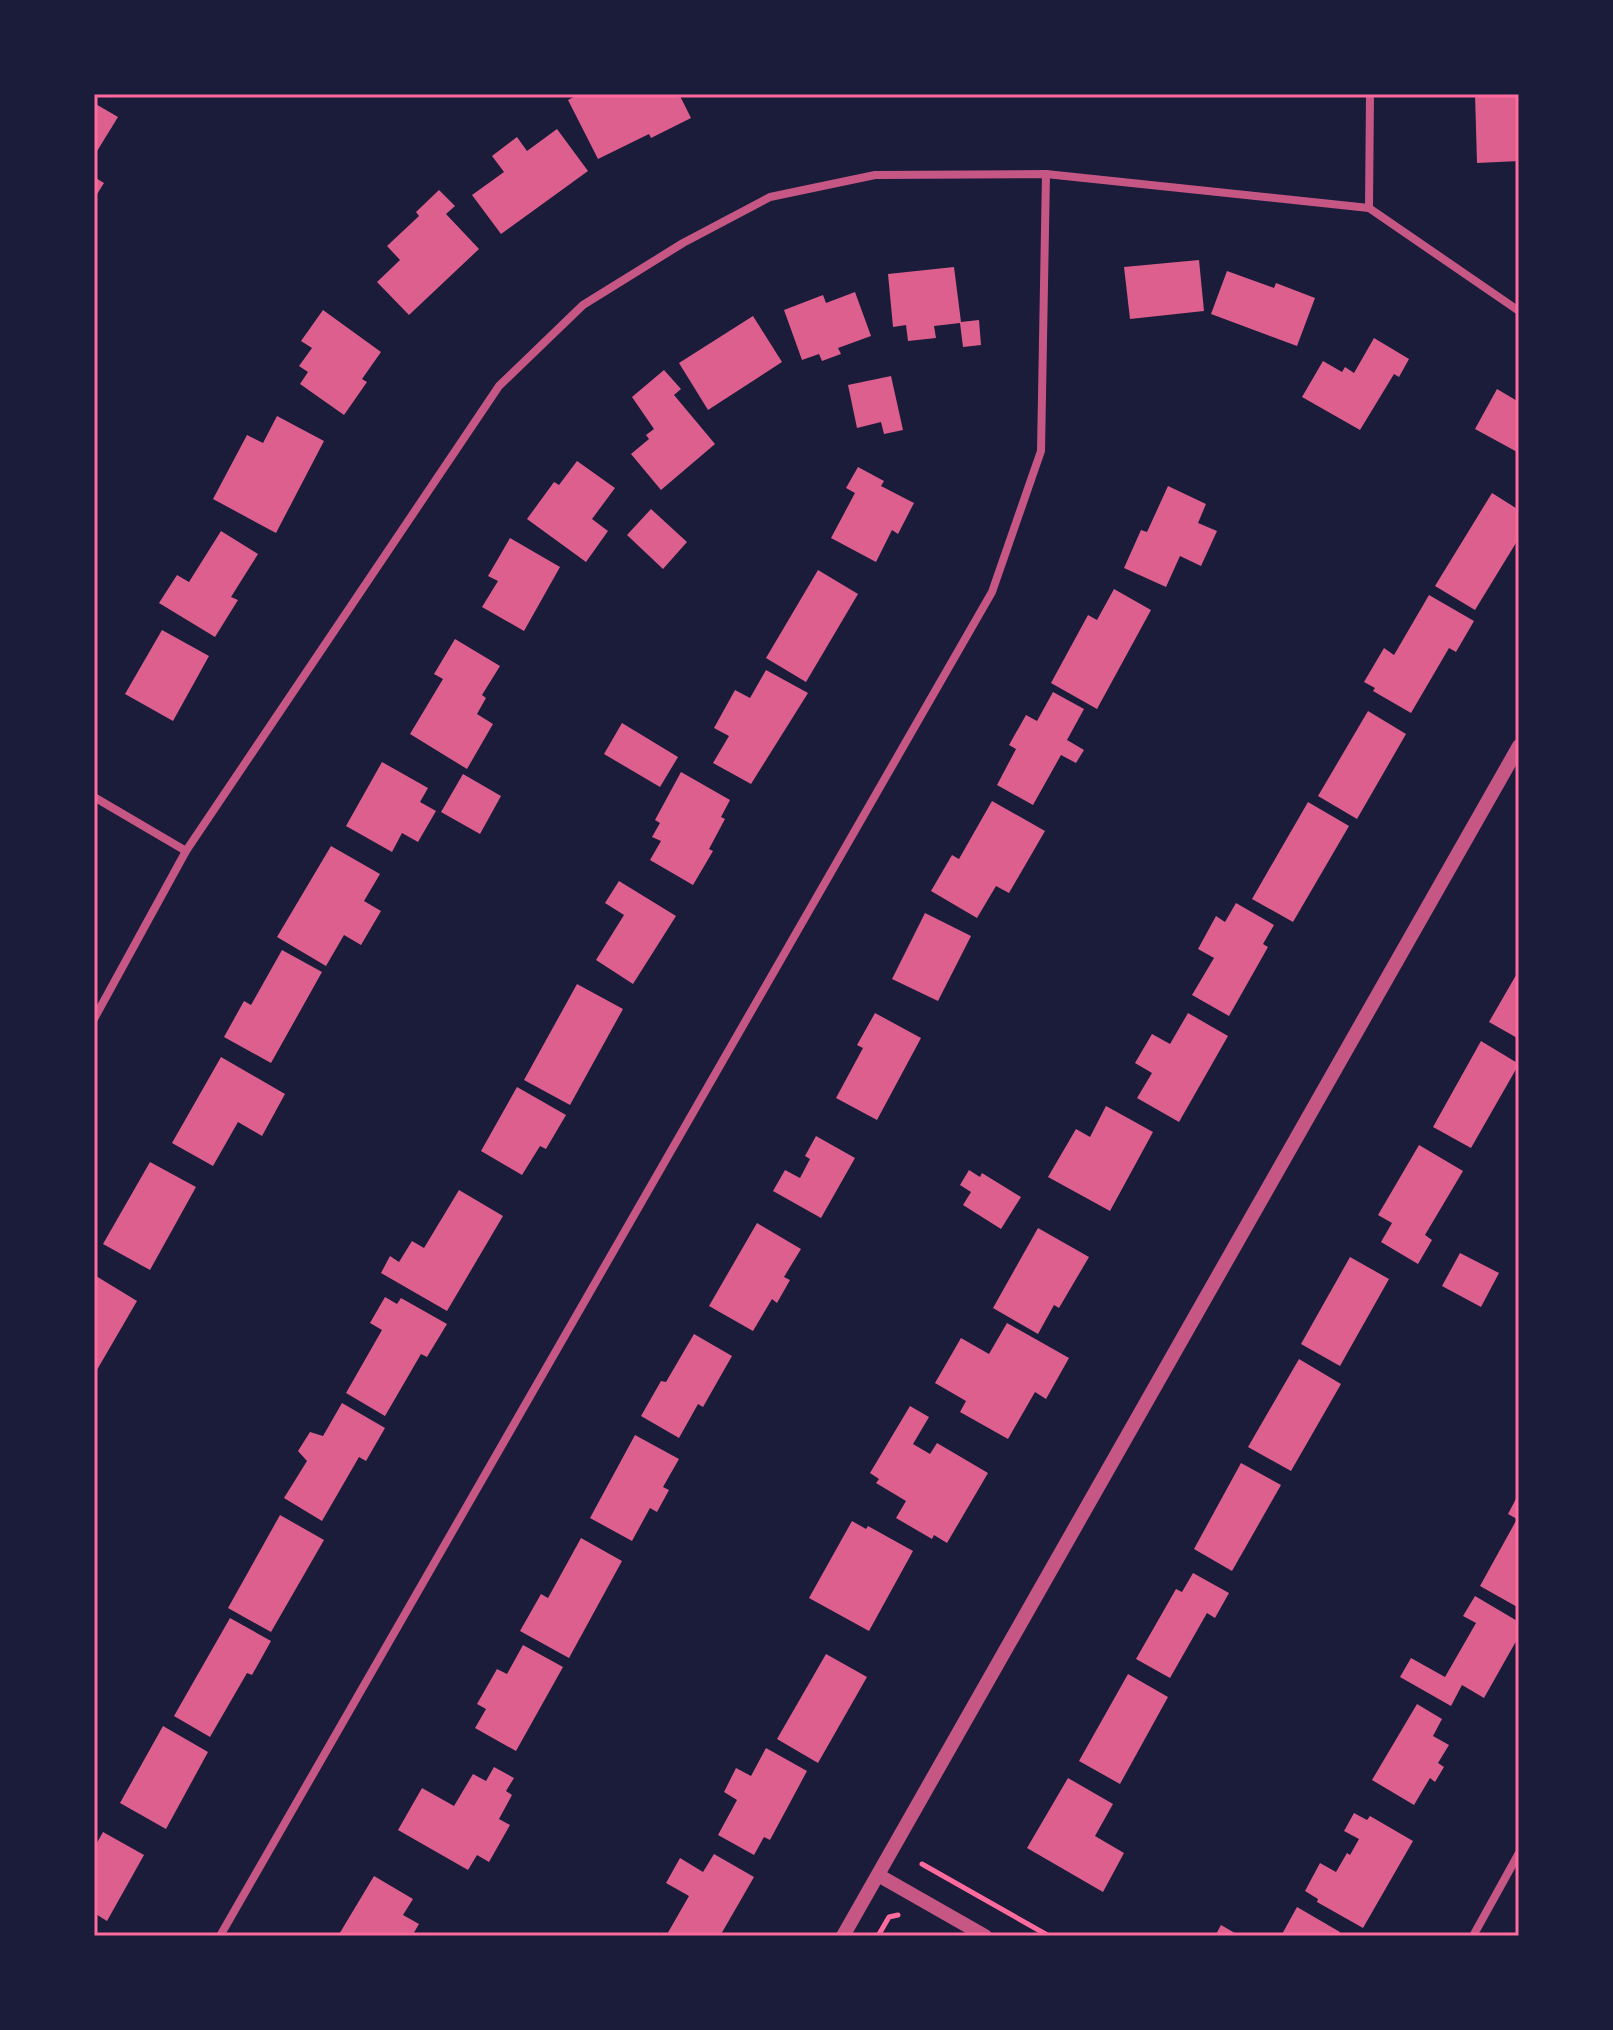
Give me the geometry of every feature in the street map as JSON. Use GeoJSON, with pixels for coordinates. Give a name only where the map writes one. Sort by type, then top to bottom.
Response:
{"type":"FeatureCollection","features":[{"type":"Feature","properties":{"kind":"street"},"geometry":{"type":"LineString","coordinates":[[1369,208],[1370,94]]}},
{"type":"Feature","properties":{"kind":"street"},"geometry":{"type":"LineString","coordinates":[[220,1936],[992,592],[1041,451],[1046,174]]}},
{"type":"Feature","properties":{"kind":"street"},"geometry":{"type":"LineString","coordinates":[[94,1019],[186,851],[499,386],[583,305],[683,243],[770,197],[875,175],[1046,174],[1369,208],[1519,311]]}},
{"type":"Feature","properties":{"kind":"street"},"geometry":{"type":"LineString","coordinates":[[843,1936],[1519,746]]}},
{"type":"Feature","properties":{"kind":"street"},"geometry":{"type":"LineString","coordinates":[[94,797],[186,851]]}},
{"type":"Feature","properties":{"kind":"street"},"geometry":{"type":"LineString","coordinates":[[1473,1936],[1519,1853]]}},
{"type":"Feature","properties":{"kind":"street"},"geometry":{"type":"LineString","coordinates":[[878,1875],[985,1936]]}},
{"type":"Feature","properties":{"kind":"path"},"geometry":{"type":"LineString","coordinates":[[922,1864],[1049,1936]]}},
{"type":"Feature","properties":{"kind":"building"},"geometry":{"type":"Polygon","coordinates":[[[579,94],[679,94],[691,118],[598,159],[568,100],[579,94]]]}},
{"type":"Feature","properties":{"kind":"building"},"geometry":{"type":"Polygon","coordinates":[[[1475,94],[1519,94],[1519,161],[1477,163],[1475,94]]]}},
{"type":"Feature","properties":{"kind":"building"},"geometry":{"type":"Polygon","coordinates":[[[94,103],[118,117],[94,156],[94,103]]]}},
{"type":"Feature","properties":{"kind":"building"},"geometry":{"type":"Polygon","coordinates":[[[557,129],[588,171],[501,234],[472,195],[504,172],[492,156],[517,137],[527,151],[557,129]]]}},
{"type":"Feature","properties":{"kind":"building"},"geometry":{"type":"Polygon","coordinates":[[[94,177],[104,183],[94,199],[94,177]]]}},
{"type":"Feature","properties":{"kind":"building"},"geometry":{"type":"Polygon","coordinates":[[[439,190],[455,206],[446,214],[479,249],[409,315],[377,282],[400,260],[387,246],[419,216],[416,212],[439,190]]]}},
{"type":"Feature","properties":{"kind":"building"},"geometry":{"type":"Polygon","coordinates":[[[1199,260],[1204,311],[1130,319],[1124,267],[1199,260]]]}},
{"type":"Feature","properties":{"kind":"building"},"geometry":{"type":"Polygon","coordinates":[[[954,267],[961,322],[979,320],[981,345],[963,347],[960,323],[934,326],[936,338],[908,341],[906,325],[893,327],[888,274],[954,267]]]}},
{"type":"Feature","properties":{"kind":"building"},"geometry":{"type":"Polygon","coordinates":[[[1227,271],[1274,288],[1276,283],[1315,298],[1297,346],[1211,314],[1227,271]]]}},
{"type":"Feature","properties":{"kind":"building"},"geometry":{"type":"Polygon","coordinates":[[[855,292],[871,336],[838,348],[841,354],[822,361],[819,354],[802,360],[784,310],[823,295],[826,303],[855,292]]]}},
{"type":"Feature","properties":{"kind":"building"},"geometry":{"type":"Polygon","coordinates":[[[323,310],[381,352],[362,379],[367,382],[344,415],[300,384],[308,372],[299,366],[312,348],[301,341],[323,310]]]}},
{"type":"Feature","properties":{"kind":"building"},"geometry":{"type":"Polygon","coordinates":[[[753,316],[782,362],[708,410],[679,363],[753,316]]]}},
{"type":"Feature","properties":{"kind":"building"},"geometry":{"type":"Polygon","coordinates":[[[1374,338],[1409,359],[1399,377],[1394,374],[1360,430],[1302,397],[1323,361],[1342,372],[1345,367],[1354,373],[1374,338]]]}},
{"type":"Feature","properties":{"kind":"building"},"geometry":{"type":"Polygon","coordinates":[[[664,370],[681,389],[674,395],[715,444],[661,490],[631,454],[649,439],[646,435],[654,429],[632,397],[664,370]]]}},
{"type":"Feature","properties":{"kind":"building"},"geometry":{"type":"Polygon","coordinates":[[[891,376],[903,430],[884,434],[881,422],[857,428],[848,385],[891,376]]]}},
{"type":"Feature","properties":{"kind":"building"},"geometry":{"type":"Polygon","coordinates":[[[1497,389],[1519,402],[1519,453],[1475,429],[1497,389]]]}},
{"type":"Feature","properties":{"kind":"building"},"geometry":{"type":"Polygon","coordinates":[[[277,416],[324,441],[276,533],[213,499],[247,435],[263,443],[277,416]]]}},
{"type":"Feature","properties":{"kind":"building"},"geometry":{"type":"Polygon","coordinates":[[[577,461],[615,488],[592,519],[608,531],[586,562],[527,519],[554,482],[559,485],[577,461]]]}},
{"type":"Feature","properties":{"kind":"building"},"geometry":{"type":"Polygon","coordinates":[[[858,467],[884,481],[881,486],[914,503],[898,534],[892,530],[876,562],[831,538],[855,493],[846,488],[858,467]]]}},
{"type":"Feature","properties":{"kind":"building"},"geometry":{"type":"Polygon","coordinates":[[[1168,486],[1206,504],[1198,523],[1217,531],[1201,566],[1180,556],[1166,587],[1124,568],[1141,530],[1147,532],[1168,486]]]}},
{"type":"Feature","properties":{"kind":"building"},"geometry":{"type":"Polygon","coordinates":[[[1492,493],[1519,510],[1519,538],[1475,610],[1435,586],[1492,493]]]}},
{"type":"Feature","properties":{"kind":"building"},"geometry":{"type":"Polygon","coordinates":[[[651,509],[687,542],[663,569],[627,535],[651,509]]]}},
{"type":"Feature","properties":{"kind":"building"},"geometry":{"type":"Polygon","coordinates":[[[221,531],[258,554],[231,597],[238,600],[215,637],[159,603],[177,575],[189,582],[221,531]]]}},
{"type":"Feature","properties":{"kind":"building"},"geometry":{"type":"Polygon","coordinates":[[[510,538],[560,567],[524,631],[482,607],[498,581],[488,576],[510,538]]]}},
{"type":"Feature","properties":{"kind":"building"},"geometry":{"type":"Polygon","coordinates":[[[818,570],[858,594],[806,682],[766,658],[818,570]]]}},
{"type":"Feature","properties":{"kind":"building"},"geometry":{"type":"Polygon","coordinates":[[[1114,589],[1151,610],[1097,709],[1051,683],[1088,615],[1097,620],[1114,589]]]}},
{"type":"Feature","properties":{"kind":"building"},"geometry":{"type":"Polygon","coordinates":[[[1429,595],[1474,621],[1456,652],[1449,648],[1411,713],[1373,691],[1375,688],[1364,682],[1384,648],[1394,655],[1429,595]]]}},
{"type":"Feature","properties":{"kind":"building"},"geometry":{"type":"Polygon","coordinates":[[[162,630],[209,656],[173,721],[125,694],[162,630]]]}},
{"type":"Feature","properties":{"kind":"building"},"geometry":{"type":"Polygon","coordinates":[[[455,639],[500,666],[482,695],[486,698],[477,714],[493,724],[467,769],[410,734],[443,679],[434,674],[455,639]]]}},
{"type":"Feature","properties":{"kind":"building"},"geometry":{"type":"Polygon","coordinates":[[[766,670],[808,693],[751,784],[713,763],[729,736],[714,728],[735,690],[750,698],[766,670]]]}},
{"type":"Feature","properties":{"kind":"building"},"geometry":{"type":"Polygon","coordinates":[[[1053,692],[1084,709],[1067,740],[1084,750],[1076,763],[1061,755],[1033,805],[997,785],[1016,749],[1009,745],[1026,715],[1037,721],[1053,692]]]}},
{"type":"Feature","properties":{"kind":"building"},"geometry":{"type":"Polygon","coordinates":[[[1368,711],[1406,734],[1357,819],[1318,796],[1368,711]]]}},
{"type":"Feature","properties":{"kind":"building"},"geometry":{"type":"Polygon","coordinates":[[[622,723],[678,757],[660,787],[604,754],[622,723]]]}},
{"type":"Feature","properties":{"kind":"building"},"geometry":{"type":"Polygon","coordinates":[[[382,762],[428,788],[420,802],[436,811],[418,842],[402,833],[392,852],[346,826],[382,762]]]}},
{"type":"Feature","properties":{"kind":"building"},"geometry":{"type":"Polygon","coordinates":[[[681,772],[730,800],[721,817],[725,819],[709,849],[713,851],[693,885],[650,860],[661,841],[652,837],[660,823],[655,820],[681,772]]]}},
{"type":"Feature","properties":{"kind":"building"},"geometry":{"type":"Polygon","coordinates":[[[463,774],[501,796],[480,834],[441,812],[463,774]]]}},
{"type":"Feature","properties":{"kind":"building"},"geometry":{"type":"Polygon","coordinates":[[[992,801],[1045,831],[1009,893],[996,886],[977,918],[931,891],[952,855],[959,859],[992,801]]]}},
{"type":"Feature","properties":{"kind":"building"},"geometry":{"type":"Polygon","coordinates":[[[1308,802],[1349,826],[1293,922],[1252,899],[1308,802]]]}},
{"type":"Feature","properties":{"kind":"building"},"geometry":{"type":"Polygon","coordinates":[[[331,846],[380,874],[364,901],[381,911],[361,945],[344,935],[326,966],[277,937],[331,846]]]}},
{"type":"Feature","properties":{"kind":"building"},"geometry":{"type":"Polygon","coordinates":[[[619,881],[676,916],[633,984],[596,960],[624,915],[605,903],[619,881]]]}},
{"type":"Feature","properties":{"kind":"building"},"geometry":{"type":"Polygon","coordinates":[[[1236,903],[1274,925],[1263,944],[1268,947],[1229,1016],[1192,995],[1214,958],[1198,949],[1216,916],[1225,922],[1236,903]]]}},
{"type":"Feature","properties":{"kind":"building"},"geometry":{"type":"Polygon","coordinates":[[[925,913],[971,936],[938,1001],[892,979],[925,913]]]}},
{"type":"Feature","properties":{"kind":"building"},"geometry":{"type":"Polygon","coordinates":[[[282,950],[322,972],[271,1063],[224,1037],[244,1001],[251,1005],[282,950]]]}},
{"type":"Feature","properties":{"kind":"building"},"geometry":{"type":"Polygon","coordinates":[[[1519,970],[1519,1039],[1489,1022],[1519,970]]]}},
{"type":"Feature","properties":{"kind":"building"},"geometry":{"type":"Polygon","coordinates":[[[577,984],[623,1009],[570,1105],[524,1080],[577,984]]]}},
{"type":"Feature","properties":{"kind":"building"},"geometry":{"type":"Polygon","coordinates":[[[875,1013],[921,1038],[877,1120],[836,1098],[863,1048],[857,1045],[875,1013]]]}},
{"type":"Feature","properties":{"kind":"building"},"geometry":{"type":"Polygon","coordinates":[[[1188,1013],[1228,1036],[1179,1122],[1137,1098],[1152,1073],[1135,1063],[1152,1034],[1170,1044],[1188,1013]]]}},
{"type":"Feature","properties":{"kind":"building"},"geometry":{"type":"Polygon","coordinates":[[[1481,1041],[1519,1064],[1471,1148],[1433,1127],[1481,1041]]]}},
{"type":"Feature","properties":{"kind":"building"},"geometry":{"type":"Polygon","coordinates":[[[221,1057],[285,1094],[262,1136],[238,1122],[213,1166],[172,1143],[221,1057]]]}},
{"type":"Feature","properties":{"kind":"building"},"geometry":{"type":"Polygon","coordinates":[[[517,1087],[566,1115],[546,1149],[540,1146],[522,1175],[481,1151],[517,1087]]]}},
{"type":"Feature","properties":{"kind":"building"},"geometry":{"type":"Polygon","coordinates":[[[1106,1106],[1153,1132],[1110,1211],[1048,1177],[1076,1129],[1090,1137],[1106,1106]]]}},
{"type":"Feature","properties":{"kind":"building"},"geometry":{"type":"Polygon","coordinates":[[[816,1136],[855,1158],[821,1218],[773,1191],[785,1170],[800,1178],[810,1159],[805,1156],[816,1136]]]}},
{"type":"Feature","properties":{"kind":"building"},"geometry":{"type":"Polygon","coordinates":[[[1419,1145],[1463,1171],[1425,1235],[1432,1240],[1418,1264],[1381,1242],[1392,1223],[1378,1215],[1419,1145]]]}},
{"type":"Feature","properties":{"kind":"building"},"geometry":{"type":"Polygon","coordinates":[[[150,1162],[196,1187],[150,1270],[103,1244],[150,1162]]]}},
{"type":"Feature","properties":{"kind":"building"},"geometry":{"type":"Polygon","coordinates":[[[969,1170],[980,1177],[982,1173],[1021,1197],[1001,1229],[963,1205],[971,1192],[960,1185],[969,1170]]]}},
{"type":"Feature","properties":{"kind":"building"},"geometry":{"type":"Polygon","coordinates":[[[459,1190],[503,1216],[447,1311],[381,1273],[390,1256],[399,1262],[412,1241],[424,1248],[459,1190]]]}},
{"type":"Feature","properties":{"kind":"building"},"geometry":{"type":"Polygon","coordinates":[[[757,1223],[801,1249],[784,1277],[790,1280],[777,1303],[772,1299],[753,1331],[709,1306],[757,1223]]]}},
{"type":"Feature","properties":{"kind":"building"},"geometry":{"type":"Polygon","coordinates":[[[1038,1228],[1089,1257],[1059,1308],[1054,1305],[1038,1334],[993,1308],[1038,1228]]]}},
{"type":"Feature","properties":{"kind":"building"},"geometry":{"type":"Polygon","coordinates":[[[1460,1253],[1499,1273],[1481,1307],[1442,1286],[1460,1253]]]}},
{"type":"Feature","properties":{"kind":"building"},"geometry":{"type":"Polygon","coordinates":[[[1350,1257],[1389,1279],[1340,1366],[1301,1344],[1350,1257]]]}},
{"type":"Feature","properties":{"kind":"building"},"geometry":{"type":"Polygon","coordinates":[[[96,1276],[137,1301],[94,1375],[94,1279],[96,1276]]]}},
{"type":"Feature","properties":{"kind":"building"},"geometry":{"type":"Polygon","coordinates":[[[385,1297],[397,1304],[401,1298],[447,1324],[427,1357],[421,1354],[385,1416],[346,1393],[382,1330],[370,1323],[385,1297]]]}},
{"type":"Feature","properties":{"kind":"building"},"geometry":{"type":"Polygon","coordinates":[[[1007,1323],[1069,1358],[1046,1399],[1035,1392],[1008,1439],[960,1412],[966,1401],[935,1383],[961,1338],[989,1354],[1007,1323]]]}},
{"type":"Feature","properties":{"kind":"building"},"geometry":{"type":"Polygon","coordinates":[[[694,1334],[732,1356],[703,1407],[698,1404],[679,1438],[641,1416],[661,1381],[666,1382],[694,1334]]]}},
{"type":"Feature","properties":{"kind":"building"},"geometry":{"type":"Polygon","coordinates":[[[1299,1359],[1341,1384],[1291,1471],[1248,1447],[1299,1359]]]}},
{"type":"Feature","properties":{"kind":"building"},"geometry":{"type":"Polygon","coordinates":[[[342,1403],[385,1428],[366,1461],[359,1457],[322,1521],[284,1498],[307,1461],[298,1451],[310,1432],[323,1436],[342,1403]]]}},
{"type":"Feature","properties":{"kind":"building"},"geometry":{"type":"Polygon","coordinates":[[[910,1406],[929,1417],[913,1444],[930,1454],[937,1443],[988,1473],[947,1543],[934,1535],[932,1539],[896,1518],[906,1501],[876,1483],[879,1479],[870,1473],[910,1406]]]}},
{"type":"Feature","properties":{"kind":"building"},"geometry":{"type":"Polygon","coordinates":[[[635,1435],[679,1459],[663,1487],[669,1490],[657,1512],[650,1508],[632,1541],[590,1518],[635,1435]]]}},
{"type":"Feature","properties":{"kind":"building"},"geometry":{"type":"Polygon","coordinates":[[[1241,1463],[1281,1485],[1232,1571],[1194,1549],[1241,1463]]]}},
{"type":"Feature","properties":{"kind":"building"},"geometry":{"type":"Polygon","coordinates":[[[1519,1493],[1519,1608],[1480,1586],[1517,1519],[1508,1514],[1519,1493]]]}},
{"type":"Feature","properties":{"kind":"building"},"geometry":{"type":"Polygon","coordinates":[[[280,1515],[324,1540],[271,1632],[228,1608],[280,1515]]]}},
{"type":"Feature","properties":{"kind":"building"},"geometry":{"type":"Polygon","coordinates":[[[852,1521],[866,1529],[868,1526],[913,1551],[869,1631],[809,1598],[852,1521]]]}},
{"type":"Feature","properties":{"kind":"building"},"geometry":{"type":"Polygon","coordinates":[[[581,1538],[622,1561],[569,1658],[520,1631],[541,1594],[548,1598],[581,1538]]]}},
{"type":"Feature","properties":{"kind":"building"},"geometry":{"type":"Polygon","coordinates":[[[1193,1573],[1229,1593],[1215,1618],[1207,1613],[1170,1678],[1136,1659],[1176,1589],[1182,1592],[1193,1573]]]}},
{"type":"Feature","properties":{"kind":"building"},"geometry":{"type":"Polygon","coordinates":[[[1475,1596],[1519,1622],[1519,1636],[1484,1698],[1462,1685],[1451,1706],[1400,1677],[1411,1658],[1445,1677],[1476,1623],[1463,1616],[1475,1596]]]}},
{"type":"Feature","properties":{"kind":"building"},"geometry":{"type":"Polygon","coordinates":[[[230,1618],[271,1641],[252,1675],[247,1673],[210,1737],[174,1716],[230,1618]]]}},
{"type":"Feature","properties":{"kind":"building"},"geometry":{"type":"Polygon","coordinates":[[[523,1645],[563,1667],[516,1751],[475,1728],[486,1709],[477,1704],[497,1669],[507,1674],[523,1645]]]}},
{"type":"Feature","properties":{"kind":"building"},"geometry":{"type":"Polygon","coordinates":[[[826,1654],[867,1677],[818,1763],[777,1739],[826,1654]]]}},
{"type":"Feature","properties":{"kind":"building"},"geometry":{"type":"Polygon","coordinates":[[[1128,1674],[1168,1697],[1120,1784],[1079,1761],[1128,1674]]]}},
{"type":"Feature","properties":{"kind":"building"},"geometry":{"type":"Polygon","coordinates":[[[1417,1704],[1442,1719],[1433,1736],[1449,1745],[1438,1763],[1444,1767],[1435,1782],[1430,1778],[1414,1805],[1372,1780],[1417,1704]]]}},
{"type":"Feature","properties":{"kind":"building"},"geometry":{"type":"Polygon","coordinates":[[[163,1726],[208,1752],[166,1829],[120,1803],[163,1726]]]}},
{"type":"Feature","properties":{"kind":"building"},"geometry":{"type":"Polygon","coordinates":[[[766,1748],[807,1771],[770,1840],[764,1837],[754,1855],[718,1835],[737,1800],[724,1792],[736,1768],[751,1776],[766,1748]]]}},
{"type":"Feature","properties":{"kind":"building"},"geometry":{"type":"Polygon","coordinates":[[[494,1767],[514,1778],[506,1791],[512,1795],[499,1819],[510,1825],[489,1862],[477,1855],[468,1870],[398,1830],[422,1788],[454,1806],[473,1774],[486,1781],[494,1767]]]}},
{"type":"Feature","properties":{"kind":"building"},"geometry":{"type":"Polygon","coordinates":[[[1068,1778],[1113,1804],[1095,1836],[1124,1853],[1103,1892],[1027,1848],[1068,1778]]]}},
{"type":"Feature","properties":{"kind":"building"},"geometry":{"type":"Polygon","coordinates":[[[1354,1813],[1367,1820],[1370,1816],[1413,1841],[1363,1928],[1317,1902],[1318,1899],[1305,1891],[1320,1863],[1336,1872],[1347,1853],[1350,1855],[1359,1839],[1344,1831],[1354,1813]]]}},
{"type":"Feature","properties":{"kind":"building"},"geometry":{"type":"Polygon","coordinates":[[[103,1832],[144,1855],[107,1921],[94,1913],[94,1848],[103,1832]]]}},
{"type":"Feature","properties":{"kind":"building"},"geometry":{"type":"Polygon","coordinates":[[[714,1854],[754,1877],[720,1936],[666,1936],[689,1896],[666,1883],[680,1858],[703,1872],[714,1854]]]}},
{"type":"Feature","properties":{"kind":"building"},"geometry":{"type":"Polygon","coordinates":[[[374,1876],[413,1899],[403,1915],[419,1924],[412,1936],[392,1933],[390,1936],[338,1936],[374,1876]]]}},
{"type":"Feature","properties":{"kind":"building"},"geometry":{"type":"Polygon","coordinates":[[[1297,1907],[1340,1932],[1338,1936],[1281,1936],[1297,1907]]]}},
{"type":"Feature","properties":{"kind":"building"},"geometry":{"type":"Polygon","coordinates":[[[1221,1925],[1240,1936],[1215,1936],[1221,1925]]]}}]}
